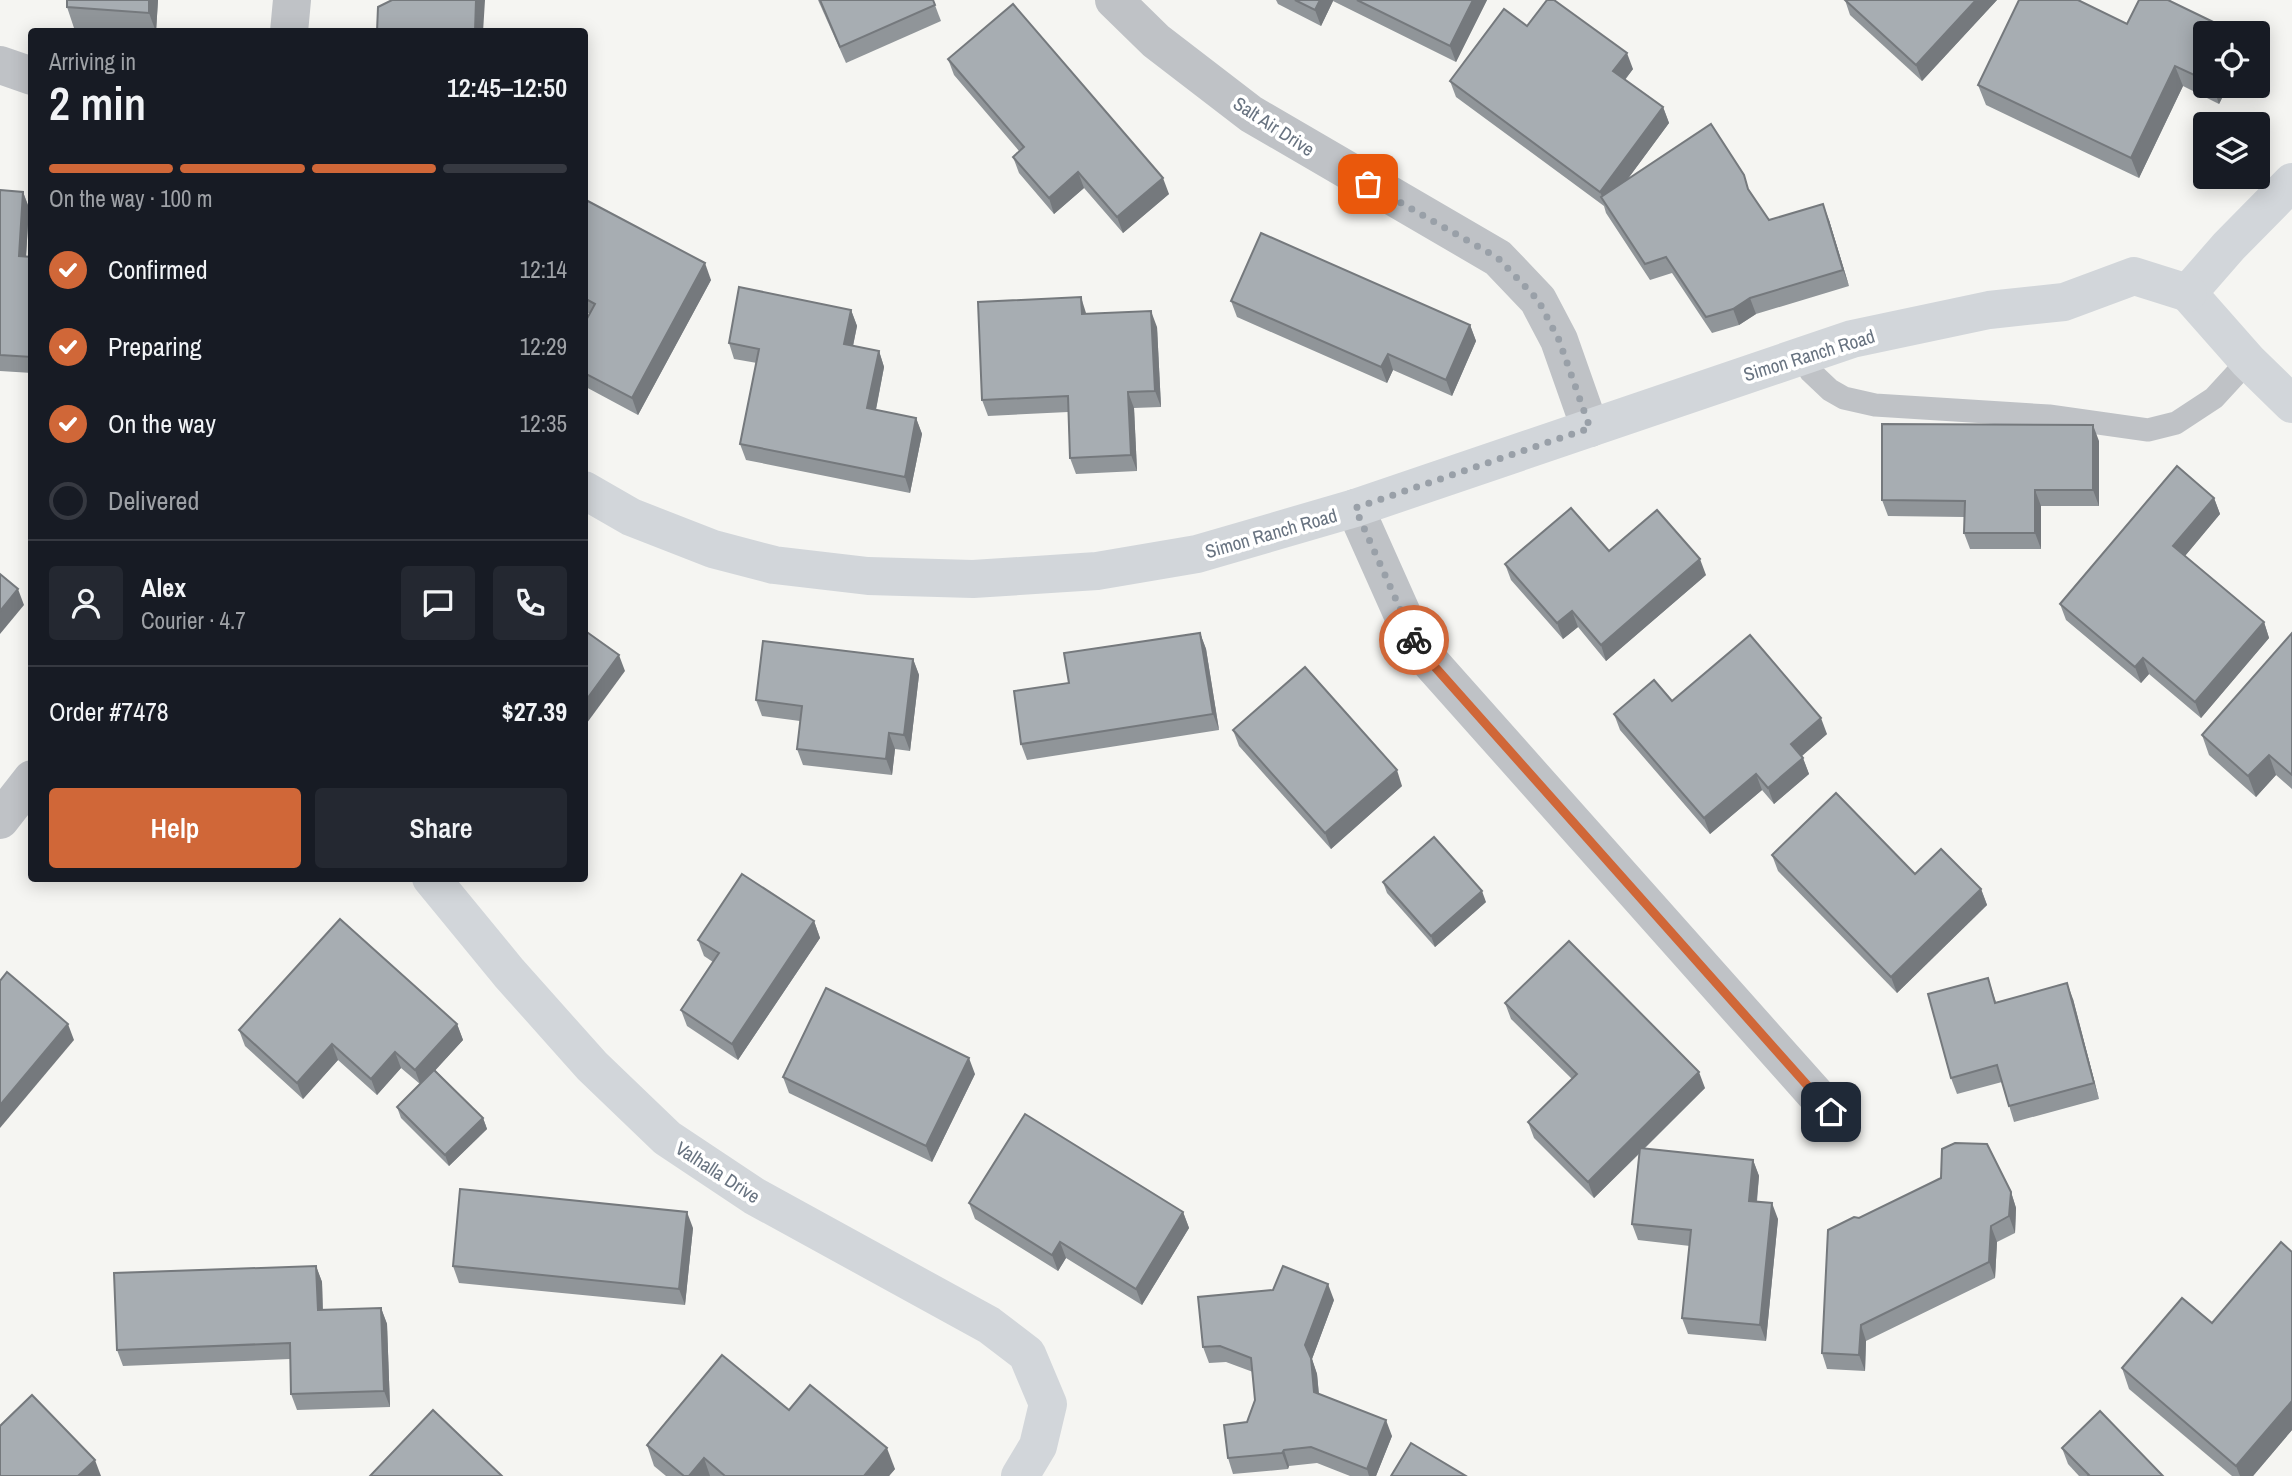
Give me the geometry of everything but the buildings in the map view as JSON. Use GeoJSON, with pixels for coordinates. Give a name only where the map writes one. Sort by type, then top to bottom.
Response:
{"type":"FeatureCollection","features":[{"type":"Feature","properties":{"kind":"street"},"geometry":{"type":"LineString","coordinates":[[289,28],[292,0]]}},
{"type":"Feature","properties":{"kind":"street","name":"Salt Air Drive"},"geometry":{"type":"LineString","coordinates":[[1114,0],[1156,41],[1251,114],[1498,258],[1538,300],[1559,340],[1590,428]]}},
{"type":"Feature","properties":{"kind":"street"},"geometry":{"type":"LineString","coordinates":[[0,65],[28,75]]}},
{"type":"Feature","properties":{"kind":"street"},"geometry":{"type":"LineString","coordinates":[[2292,182],[2229,246],[2188,293],[2248,361],[2292,404]]}},
{"type":"Feature","properties":{"kind":"street","name":"Simon Ranch Road"},"geometry":{"type":"LineString","coordinates":[[588,492],[631,517],[713,549],[774,565],[868,576],[973,579],[1097,571],[1198,554],[1355,508],[1852,339],[1989,310],[2064,302],[2134,276],[2188,293]]}},
{"type":"Feature","properties":{"kind":"street"},"geometry":{"type":"LineString","coordinates":[[1355,508],[1418,647],[1831,1112]]}},
{"type":"Feature","properties":{"kind":"street"},"geometry":{"type":"LineString","coordinates":[[0,820],[28,784]]}},
{"type":"Feature","properties":{"kind":"street","name":"Valhalla Drive"},"geometry":{"type":"LineString","coordinates":[[434,882],[509,973],[583,1056],[667,1138],[754,1196],[989,1325],[1027,1354],[1048,1404],[1038,1446],[1020,1476]]}},
{"type":"Feature","properties":{"kind":"lane"},"geometry":{"type":"LineString","coordinates":[[1801,356],[1811,372],[1830,390],[1844,398],[1875,405],[2049,416],[2148,430],[2176,423],[2214,398],[2248,361]]}},
{"type":"Feature","properties":{"kind":"way so far"},"geometry":{"type":"LineString","coordinates":[[1368,184],[1498,258],[1538,300],[1559,340],[1590,428],[1355,508],[1414,640]]}},
{"type":"Feature","properties":{"kind":"route"},"geometry":{"type":"LineString","coordinates":[[1414,640],[1435,667],[1831,1112]]}}]}
